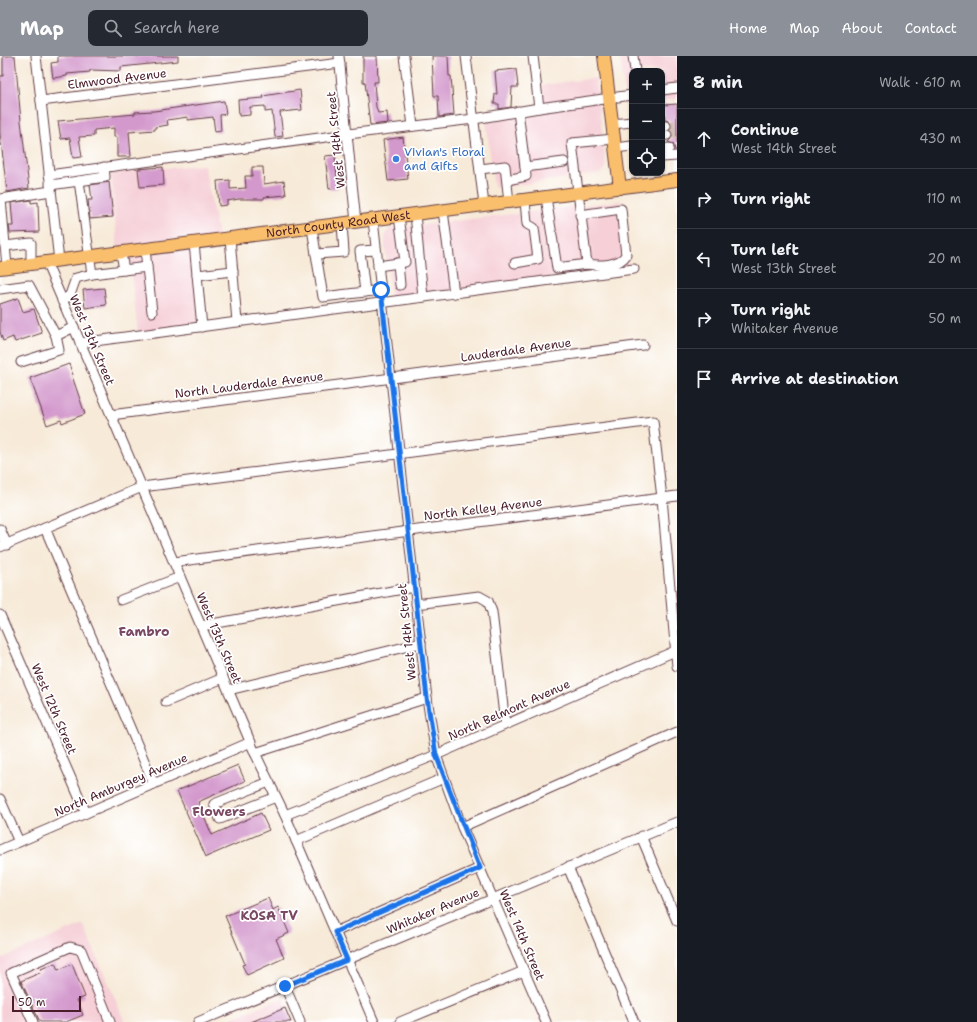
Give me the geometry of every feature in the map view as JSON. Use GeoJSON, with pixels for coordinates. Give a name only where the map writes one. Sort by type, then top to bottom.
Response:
{"type":"FeatureCollection","features":[{"type":"Feature","properties":{"kind":"main road"},"geometry":{"type":"LineString","coordinates":[[604,56],[620,188]]}},
{"type":"Feature","properties":{"kind":"main road","name":"North County Road West"},"geometry":{"type":"LineString","coordinates":[[4,268],[620,188],[657,178],[677,180]]}},
{"type":"Feature","properties":{"kind":"street"},"geometry":{"type":"LineString","coordinates":[[36,56],[59,261]]}},
{"type":"Feature","properties":{"kind":"street"},"geometry":{"type":"LineString","coordinates":[[404,56],[413,126]]}},
{"type":"Feature","properties":{"kind":"street"},"geometry":{"type":"LineString","coordinates":[[466,56],[484,205]]}},
{"type":"Feature","properties":{"kind":"street"},"geometry":{"type":"LineString","coordinates":[[532,56],[539,108]]}},
{"type":"Feature","properties":{"kind":"street"},"geometry":{"type":"LineString","coordinates":[[633,56],[635,68]]}},
{"type":"Feature","properties":{"kind":"street","name":"Elmwood Avenue"},"geometry":{"type":"LineString","coordinates":[[41,101],[339,60]]}},
{"type":"Feature","properties":{"kind":"street","name":"West 14th Street"},"geometry":{"type":"LineString","coordinates":[[339,60],[348,134],[356,222]]}},
{"type":"Feature","properties":{"kind":"street"},"geometry":{"type":"LineString","coordinates":[[665,90],[677,88]]}},
{"type":"Feature","properties":{"kind":"street"},"geometry":{"type":"LineString","coordinates":[[49,175],[348,134],[474,119],[629,96]]}},
{"type":"Feature","properties":{"kind":"street"},"geometry":{"type":"LineString","coordinates":[[507,180],[526,176],[518,112]]}},
{"type":"Feature","properties":{"kind":"street"},"geometry":{"type":"LineString","coordinates":[[612,124],[629,122]]}},
{"type":"Feature","properties":{"kind":"street"},"geometry":{"type":"LineString","coordinates":[[586,264],[572,143],[615,143],[629,145]]}},
{"type":"Feature","properties":{"kind":"street"},"geometry":{"type":"LineString","coordinates":[[665,157],[677,156]]}},
{"type":"Feature","properties":{"kind":"street"},"geometry":{"type":"LineString","coordinates":[[524,167],[564,162]]}},
{"type":"Feature","properties":{"kind":"street"},"geometry":{"type":"LineString","coordinates":[[480,169],[505,166],[509,202]]}},
{"type":"Feature","properties":{"kind":"street"},"geometry":{"type":"LineString","coordinates":[[4,268],[6,246],[1,199],[79,181],[105,177],[104,167]]}},
{"type":"Feature","properties":{"kind":"street"},"geometry":{"type":"LineString","coordinates":[[79,181],[92,274]]}},
{"type":"Feature","properties":{"kind":"street"},"geometry":{"type":"LineString","coordinates":[[546,197],[557,268],[586,264],[594,265],[620,262],[626,255],[621,210],[580,215]]}},
{"type":"Feature","properties":{"kind":"street"},"geometry":{"type":"LineString","coordinates":[[515,263],[538,260],[534,228],[527,224],[524,200]]}},
{"type":"Feature","properties":{"kind":"street"},"geometry":{"type":"LineString","coordinates":[[443,211],[454,293]]}},
{"type":"Feature","properties":{"kind":"street"},"geometry":{"type":"LineString","coordinates":[[415,214],[423,298]]}},
{"type":"Feature","properties":{"kind":"street"},"geometry":{"type":"LineString","coordinates":[[378,266],[405,262],[400,216]]}},
{"type":"Feature","properties":{"kind":"street","name":"West 14th Street"},"geometry":{"type":"LineString","coordinates":[[373,220],[427,698],[436,755],[462,827],[546,1022]]}},
{"type":"Feature","properties":{"kind":"street"},"geometry":{"type":"LineString","coordinates":[[342,224],[344,252]]}},
{"type":"Feature","properties":{"kind":"street"},"geometry":{"type":"LineString","coordinates":[[312,228],[323,297],[381,290]]}},
{"type":"Feature","properties":{"kind":"street"},"geometry":{"type":"LineString","coordinates":[[230,238],[238,322]]}},
{"type":"Feature","properties":{"kind":"street"},"geometry":{"type":"LineString","coordinates":[[6,246],[31,243],[31,264]]}},
{"type":"Feature","properties":{"kind":"street"},"geometry":{"type":"LineString","coordinates":[[194,243],[202,327]]}},
{"type":"Feature","properties":{"kind":"street"},"geometry":{"type":"LineString","coordinates":[[145,250],[152,312]]}},
{"type":"Feature","properties":{"kind":"street"},"geometry":{"type":"LineString","coordinates":[[316,254],[344,252],[361,255],[376,250]]}},
{"type":"Feature","properties":{"kind":"street"},"geometry":{"type":"LineString","coordinates":[[121,253],[124,270]]}},
{"type":"Feature","properties":{"kind":"street"},"geometry":{"type":"LineString","coordinates":[[361,255],[363,292]]}},
{"type":"Feature","properties":{"kind":"street","name":"West 13th Street"},"geometry":{"type":"LineString","coordinates":[[46,262],[255,753],[296,841],[374,1022]]}},
{"type":"Feature","properties":{"kind":"street"},"geometry":{"type":"LineString","coordinates":[[398,263],[400,285]]}},
{"type":"Feature","properties":{"kind":"street"},"geometry":{"type":"LineString","coordinates":[[62,301],[70,295],[76,278],[92,274],[147,267]]}},
{"type":"Feature","properties":{"kind":"street"},"geometry":{"type":"LineString","coordinates":[[80,343],[634,269]]}},
{"type":"Feature","properties":{"kind":"street"},"geometry":{"type":"LineString","coordinates":[[197,275],[233,271]]}},
{"type":"Feature","properties":{"kind":"street"},"geometry":{"type":"LineString","coordinates":[[0,288],[29,285],[56,336],[59,350],[21,362]]}},
{"type":"Feature","properties":{"kind":"street"},"geometry":{"type":"LineString","coordinates":[[56,336],[74,327]]}},
{"type":"Feature","properties":{"kind":"street","name":"Lauderdale Avenue"},"geometry":{"type":"LineString","coordinates":[[391,379],[643,345]]}},
{"type":"Feature","properties":{"kind":"street","name":"North Lauderdale Avenue"},"geometry":{"type":"LineString","coordinates":[[111,415],[391,379]]}},
{"type":"Feature","properties":{"kind":"street"},"geometry":{"type":"LineString","coordinates":[[0,529],[3,546],[142,487],[653,421],[662,498],[677,666]]}},
{"type":"Feature","properties":{"kind":"street","name":"North Kelley Avenue"},"geometry":{"type":"LineString","coordinates":[[174,562],[677,496]]}},
{"type":"Feature","properties":{"kind":"street"},"geometry":{"type":"LineString","coordinates":[[45,528],[154,784]]}},
{"type":"Feature","properties":{"kind":"street"},"geometry":{"type":"LineString","coordinates":[[121,600],[180,577]]}},
{"type":"Feature","properties":{"kind":"street"},"geometry":{"type":"LineString","coordinates":[[201,626],[414,587]]}},
{"type":"Feature","properties":{"kind":"street"},"geometry":{"type":"LineString","coordinates":[[416,604],[479,596],[488,601],[492,612],[504,724]]}},
{"type":"Feature","properties":{"kind":"street","name":"West 12th Street"},"geometry":{"type":"LineString","coordinates":[[0,615],[86,813]]}},
{"type":"Feature","properties":{"kind":"street"},"geometry":{"type":"LineString","coordinates":[[229,690],[421,643]]}},
{"type":"Feature","properties":{"kind":"street","name":"North Belmont Avenue"},"geometry":{"type":"LineString","coordinates":[[284,815],[436,755],[504,724],[675,651]]}},
{"type":"Feature","properties":{"kind":"street"},"geometry":{"type":"LineString","coordinates":[[166,702],[223,678]]}},
{"type":"Feature","properties":{"kind":"street"},"geometry":{"type":"LineString","coordinates":[[255,753],[427,698]]}},
{"type":"Feature","properties":{"kind":"street"},"geometry":{"type":"LineString","coordinates":[[462,827],[677,732]]}},
{"type":"Feature","properties":{"kind":"street","name":"North Amburgey Avenue"},"geometry":{"type":"LineString","coordinates":[[0,850],[251,742]]}},
{"type":"Feature","properties":{"kind":"street"},"geometry":{"type":"LineString","coordinates":[[296,841],[444,778]]}},
{"type":"Feature","properties":{"kind":"street"},"geometry":{"type":"LineString","coordinates":[[269,782],[214,804],[220,819],[276,797]]}},
{"type":"Feature","properties":{"kind":"street"},"geometry":{"type":"LineString","coordinates":[[0,799],[19,842]]}},
{"type":"Feature","properties":{"kind":"street","name":"Whitaker Avenue"},"geometry":{"type":"LineString","coordinates":[[198,1022],[677,822]]}},
{"type":"Feature","properties":{"kind":"street"},"geometry":{"type":"LineString","coordinates":[[641,836],[677,921]]}},
{"type":"Feature","properties":{"kind":"street"},"geometry":{"type":"LineString","coordinates":[[568,867],[634,1022]]}},
{"type":"Feature","properties":{"kind":"street"},"geometry":{"type":"LineString","coordinates":[[335,932],[480,868]]}},
{"type":"Feature","properties":{"kind":"street"},"geometry":{"type":"LineString","coordinates":[[33,1022],[11,973],[70,947],[81,950],[110,1022]]}},
{"type":"Feature","properties":{"kind":"street"},"geometry":{"type":"LineString","coordinates":[[400,1022],[524,971]]}},
{"type":"Feature","properties":{"kind":"street"},"geometry":{"type":"LineString","coordinates":[[285,986],[300,1022]]}},
{"type":"Feature","properties":{"kind":"shaded area"},"geometry":{"type":"Polygon","coordinates":[[[620,56],[677,56],[677,99],[665,101],[665,68],[629,68],[629,104],[626,105],[620,56]]]}},
{"type":"Feature","properties":{"kind":"shaded area"},"geometry":{"type":"Polygon","coordinates":[[[596,78],[606,168],[602,173],[495,187],[486,121],[544,113],[543,85],[596,78]]]}},
{"type":"Feature","properties":{"kind":"shaded area"},"geometry":{"type":"Polygon","coordinates":[[[204,165],[219,240],[192,243],[201,326],[138,334],[129,252],[118,253],[111,173],[204,165]]]}},
{"type":"Feature","properties":{"kind":"shaded area"},"geometry":{"type":"Polygon","coordinates":[[[621,201],[628,266],[391,300],[385,246],[385,235],[389,229],[621,201]]]}},
{"type":"Feature","properties":{"kind":"shaded area"},"geometry":{"type":"Polygon","coordinates":[[[83,924],[125,1022],[0,1022],[0,959],[83,924]]]}},
{"type":"Feature","properties":{"kind":"shaded area"},"geometry":{"type":"Polygon","coordinates":[[[283,997],[293,1022],[223,1022],[283,997]]]}},
{"type":"Feature","properties":{"kind":"building"},"geometry":{"type":"Polygon","coordinates":[[[3,56],[15,56],[29,188],[7,192],[0,133],[0,76],[3,76],[3,56]]]}},
{"type":"Feature","properties":{"kind":"building"},"geometry":{"type":"Polygon","coordinates":[[[58,56],[178,56],[178,61],[121,67],[121,71],[90,70],[90,72],[67,74],[67,76],[53,78],[51,63],[58,62],[58,56]]]}},
{"type":"Feature","properties":{"kind":"building"},"geometry":{"type":"Polygon","coordinates":[[[363,56],[377,56],[378,82],[374,82],[376,107],[378,113],[387,112],[388,123],[370,125],[365,82],[363,82],[363,56]]]}},
{"type":"Feature","properties":{"kind":"building"},"geometry":{"type":"Polygon","coordinates":[[[432,56],[448,56],[454,115],[439,117],[438,96],[434,96],[432,56]]]}},
{"type":"Feature","properties":{"kind":"building"},"geometry":{"type":"Polygon","coordinates":[[[516,69],[518,87],[512,87],[511,107],[499,109],[499,104],[494,104],[495,94],[497,94],[495,71],[516,69]]]}},
{"type":"Feature","properties":{"kind":"building"},"geometry":{"type":"Polygon","coordinates":[[[300,90],[302,110],[280,112],[283,136],[275,137],[272,111],[265,112],[265,106],[250,107],[250,115],[239,116],[238,100],[264,98],[263,96],[300,90]]]}},
{"type":"Feature","properties":{"kind":"building"},"geometry":{"type":"Polygon","coordinates":[[[224,101],[226,114],[220,115],[221,131],[215,132],[213,117],[188,120],[188,117],[167,120],[168,125],[155,127],[155,130],[129,132],[131,157],[117,157],[117,137],[114,137],[114,128],[94,130],[94,136],[79,137],[82,157],[73,158],[70,138],[61,139],[58,121],[135,114],[135,112],[154,111],[224,101]]]}},
{"type":"Feature","properties":{"kind":"building"},"geometry":{"type":"Polygon","coordinates":[[[677,104],[677,150],[675,150],[673,144],[668,142],[673,137],[670,130],[672,126],[669,121],[665,120],[665,105],[677,104]]]}},
{"type":"Feature","properties":{"kind":"building","name":"Vivian's Floral and Gifts"},"geometry":{"type":"Polygon","coordinates":[[[403,137],[408,179],[388,181],[383,140],[403,137]]]}},
{"type":"Feature","properties":{"kind":"building"},"geometry":{"type":"Polygon","coordinates":[[[335,155],[338,188],[329,189],[325,156],[335,155]]]}},
{"type":"Feature","properties":{"kind":"building"},"geometry":{"type":"Polygon","coordinates":[[[163,167],[164,185],[140,187],[138,169],[163,167]]]}},
{"type":"Feature","properties":{"kind":"building"},"geometry":{"type":"Polygon","coordinates":[[[252,167],[263,167],[264,184],[284,181],[286,195],[264,197],[264,199],[239,199],[227,201],[227,205],[219,206],[217,181],[230,180],[230,189],[246,188],[245,176],[252,176],[252,167]]]}},
{"type":"Feature","properties":{"kind":"building"},"geometry":{"type":"Polygon","coordinates":[[[109,182],[113,217],[90,219],[88,200],[92,200],[90,185],[109,182]]]}},
{"type":"Feature","properties":{"kind":"building"},"geometry":{"type":"Polygon","coordinates":[[[31,200],[31,203],[38,202],[39,232],[10,233],[9,226],[13,226],[11,203],[31,200]]]}},
{"type":"Feature","properties":{"kind":"building"},"geometry":{"type":"Polygon","coordinates":[[[104,288],[106,305],[85,308],[83,290],[104,288]]]}},
{"type":"Feature","properties":{"kind":"building"},"geometry":{"type":"Polygon","coordinates":[[[18,298],[23,312],[34,309],[42,333],[15,342],[13,337],[3,341],[0,332],[0,304],[18,298]]]}},
{"type":"Feature","properties":{"kind":"building"},"geometry":{"type":"Polygon","coordinates":[[[69,364],[85,414],[62,423],[61,420],[47,425],[30,378],[69,364]]]}},
{"type":"Feature","properties":{"kind":"building"},"geometry":{"type":"Polygon","coordinates":[[[238,765],[245,781],[198,802],[212,835],[261,813],[269,830],[206,857],[177,791],[238,765]]]}},
{"type":"Feature","properties":{"kind":"building"},"geometry":{"type":"Polygon","coordinates":[[[268,898],[273,910],[278,907],[289,933],[276,939],[284,958],[247,975],[242,965],[245,964],[225,916],[268,898]]]}},
{"type":"Feature","properties":{"kind":"building"},"geometry":{"type":"Polygon","coordinates":[[[55,963],[58,970],[72,964],[85,997],[77,1000],[83,1015],[66,1022],[40,1022],[21,981],[42,972],[41,969],[55,963]]]}},
{"type":"Feature","properties":{"kind":"building"},"geometry":{"type":"Polygon","coordinates":[[[285,1008],[291,1022],[251,1022],[285,1008]]]}},
{"type":"Feature","properties":{"kind":"tunnel"},"geometry":{"type":"LineString","coordinates":[[666,126],[677,125]]}},
{"type":"Feature","properties":{"kind":"tunnel"},"geometry":{"type":"LineString","coordinates":[[667,135],[677,134]]}},
{"type":"Feature","properties":{"kind":"place","name":"Vivian's Floral and Gifts"},"geometry":{"type":"Point","coordinates":[396,159]}},
{"type":"Feature","properties":{"kind":"district","name":"Fambro"},"geometry":{"type":"Point","coordinates":[144,631]}},
{"type":"Feature","properties":{"kind":"district","name":"Flowers"},"geometry":{"type":"Point","coordinates":[219,811]}},
{"type":"Feature","properties":{"kind":"district","name":"KOSA TV"},"geometry":{"type":"Point","coordinates":[269,915]}},
{"type":"Feature","properties":{"kind":"route"},"geometry":{"type":"LineString","coordinates":[[285,986],[347,960],[335,932],[480,868],[462,827],[436,755],[427,698],[381,290]]}}]}
